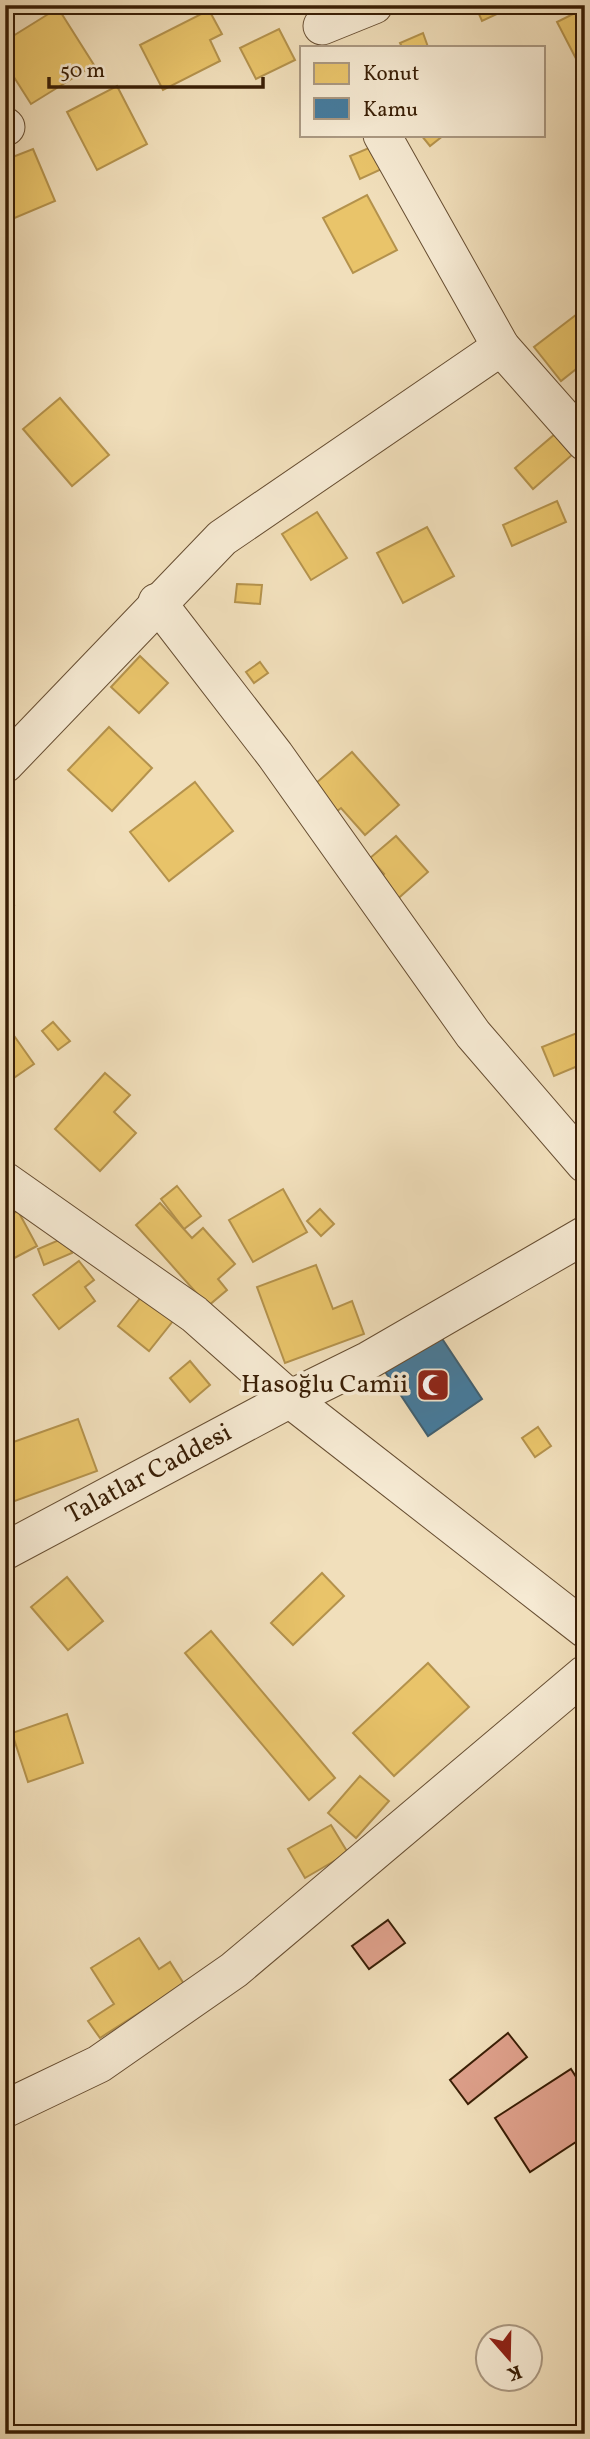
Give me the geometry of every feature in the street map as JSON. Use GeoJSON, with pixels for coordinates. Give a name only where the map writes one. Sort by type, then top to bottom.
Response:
{"type":"FeatureCollection","features":[{"type":"Feature","properties":{"kind":"street"},"geometry":{"type":"LineString","coordinates":[[322,26],[374,5]]}},
{"type":"Feature","properties":{"kind":"street"},"geometry":{"type":"LineString","coordinates":[[383,136],[500,347],[585,442]]}},
{"type":"Feature","properties":{"kind":"street"},"geometry":{"type":"LineString","coordinates":[[5,764],[157,602],[222,538],[500,347]]}},
{"type":"Feature","properties":{"kind":"street"},"geometry":{"type":"LineString","coordinates":[[157,602],[275,755],[473,1034],[585,1164]]}},
{"type":"Feature","properties":{"kind":"street"},"geometry":{"type":"LineString","coordinates":[[5,1181],[194,1314],[290,1399],[585,1629]]}},
{"type":"Feature","properties":{"kind":"street","name":"Talatlar Caddesi"},"geometry":{"type":"LineString","coordinates":[[5,1551],[290,1399],[369,1360],[585,1235]]}},
{"type":"Feature","properties":{"kind":"street"},"geometry":{"type":"LineString","coordinates":[[5,2109],[99,2064],[233,1970],[585,1674]]}},
{"type":"Feature","properties":{"kind":"building: Konut"},"geometry":{"type":"Polygon","coordinates":[[[475,5],[511,5],[512,7],[482,21],[475,5]]]}},
{"type":"Feature","properties":{"kind":"building: Konut"},"geometry":{"type":"Polygon","coordinates":[[[541,5],[558,5],[559,6],[543,12],[541,5]]]}},
{"type":"Feature","properties":{"kind":"building: Konut"},"geometry":{"type":"Polygon","coordinates":[[[58,8],[94,65],[31,104],[5,63],[5,41],[58,8]]]}},
{"type":"Feature","properties":{"kind":"building: Konut"},"geometry":{"type":"Polygon","coordinates":[[[585,8],[585,76],[557,22],[585,8]]]}},
{"type":"Feature","properties":{"kind":"building: Konut"},"geometry":{"type":"Polygon","coordinates":[[[209,10],[222,34],[210,40],[220,61],[163,90],[140,45],[209,10]]]}},
{"type":"Feature","properties":{"kind":"building: Konut"},"geometry":{"type":"Polygon","coordinates":[[[279,29],[295,60],[256,79],[240,48],[279,29]]]}},
{"type":"Feature","properties":{"kind":"building: Konut"},"geometry":{"type":"Polygon","coordinates":[[[423,33],[428,46],[402,46],[400,43],[423,33]]]}},
{"type":"Feature","properties":{"kind":"building: Konut"},"geometry":{"type":"Polygon","coordinates":[[[117,86],[147,144],[97,170],[67,112],[117,86]]]}},
{"type":"Feature","properties":{"kind":"building: Konut"},"geometry":{"type":"Polygon","coordinates":[[[422,136],[443,136],[430,146],[422,136]]]}},
{"type":"Feature","properties":{"kind":"building: Konut"},"geometry":{"type":"Polygon","coordinates":[[[376,145],[386,167],[360,179],[350,156],[376,145]]]}},
{"type":"Feature","properties":{"kind":"building: Konut"},"geometry":{"type":"Polygon","coordinates":[[[33,149],[55,201],[5,222],[5,160],[33,149]]]}},
{"type":"Feature","properties":{"kind":"building: Konut"},"geometry":{"type":"Polygon","coordinates":[[[367,195],[397,250],[353,273],[323,218],[367,195]]]}},
{"type":"Feature","properties":{"kind":"building: Konut"},"geometry":{"type":"Polygon","coordinates":[[[585,308],[585,362],[561,381],[534,347],[585,308]]]}},
{"type":"Feature","properties":{"kind":"building: Konut"},"geometry":{"type":"Polygon","coordinates":[[[60,398],[109,455],[72,486],[23,429],[60,398]]]}},
{"type":"Feature","properties":{"kind":"building: Konut"},"geometry":{"type":"Polygon","coordinates":[[[555,434],[573,454],[533,489],[515,468],[555,434]]]}},
{"type":"Feature","properties":{"kind":"building: Konut"},"geometry":{"type":"Polygon","coordinates":[[[557,501],[566,522],[512,546],[503,525],[557,501]]]}},
{"type":"Feature","properties":{"kind":"building: Konut"},"geometry":{"type":"Polygon","coordinates":[[[317,512],[347,558],[311,580],[282,534],[317,512]]]}},
{"type":"Feature","properties":{"kind":"building: Konut"},"geometry":{"type":"Polygon","coordinates":[[[427,527],[454,576],[403,603],[377,553],[427,527]]]}},
{"type":"Feature","properties":{"kind":"building: Konut"},"geometry":{"type":"Polygon","coordinates":[[[237,584],[262,585],[260,604],[235,602],[237,584]]]}},
{"type":"Feature","properties":{"kind":"building: Konut"},"geometry":{"type":"Polygon","coordinates":[[[140,656],[168,683],[139,713],[111,687],[140,656]]]}},
{"type":"Feature","properties":{"kind":"building: Konut"},"geometry":{"type":"Polygon","coordinates":[[[260,662],[268,673],[254,683],[246,672],[260,662]]]}},
{"type":"Feature","properties":{"kind":"building: Konut"},"geometry":{"type":"Polygon","coordinates":[[[109,727],[152,768],[112,811],[68,770],[109,727]]]}},
{"type":"Feature","properties":{"kind":"building: Konut"},"geometry":{"type":"Polygon","coordinates":[[[352,752],[399,805],[365,835],[341,808],[331,816],[308,790],[352,752]]]}},
{"type":"Feature","properties":{"kind":"building: Konut"},"geometry":{"type":"Polygon","coordinates":[[[195,782],[233,831],[169,881],[130,832],[195,782]]]}},
{"type":"Feature","properties":{"kind":"building: Konut"},"geometry":{"type":"Polygon","coordinates":[[[396,836],[428,872],[393,903],[375,882],[384,874],[370,858],[396,836]]]}},
{"type":"Feature","properties":{"kind":"building: Konut"},"geometry":{"type":"Polygon","coordinates":[[[5,892],[14,905],[5,911],[5,892]]]}},
{"type":"Feature","properties":{"kind":"building: Konut"},"geometry":{"type":"Polygon","coordinates":[[[53,1022],[70,1041],[58,1050],[42,1031],[53,1022]]]}},
{"type":"Feature","properties":{"kind":"building: Konut"},"geometry":{"type":"Polygon","coordinates":[[[5,1023],[34,1064],[5,1084],[5,1023]]]}},
{"type":"Feature","properties":{"kind":"building: Konut"},"geometry":{"type":"Polygon","coordinates":[[[577,1033],[585,1052],[585,1063],[554,1076],[542,1047],[577,1033]]]}},
{"type":"Feature","properties":{"kind":"building: Konut"},"geometry":{"type":"Polygon","coordinates":[[[585,1066],[585,1086],[576,1071],[585,1066]]]}},
{"type":"Feature","properties":{"kind":"building: Konut"},"geometry":{"type":"Polygon","coordinates":[[[105,1073],[130,1095],[114,1112],[136,1133],[100,1171],[55,1129],[105,1073]]]}},
{"type":"Feature","properties":{"kind":"building: Konut"},"geometry":{"type":"Polygon","coordinates":[[[177,1186],[201,1216],[184,1229],[161,1199],[177,1186]]]}},
{"type":"Feature","properties":{"kind":"building: Konut"},"geometry":{"type":"Polygon","coordinates":[[[283,1189],[307,1232],[253,1262],[229,1220],[283,1189]]]}},
{"type":"Feature","properties":{"kind":"building: Konut"},"geometry":{"type":"Polygon","coordinates":[[[160,1203],[192,1238],[203,1228],[235,1264],[218,1279],[227,1290],[208,1306],[136,1225],[160,1203]]]}},
{"type":"Feature","properties":{"kind":"building: Konut"},"geometry":{"type":"Polygon","coordinates":[[[320,1209],[334,1224],[321,1236],[307,1221],[320,1209]]]}},
{"type":"Feature","properties":{"kind":"building: Konut"},"geometry":{"type":"Polygon","coordinates":[[[18,1211],[37,1246],[5,1263],[5,1217],[18,1211]]]}},
{"type":"Feature","properties":{"kind":"building: Konut"},"geometry":{"type":"Polygon","coordinates":[[[66,1237],[72,1253],[44,1265],[38,1249],[66,1237]]]}},
{"type":"Feature","properties":{"kind":"building: Konut"},"geometry":{"type":"Polygon","coordinates":[[[79,1261],[94,1280],[85,1287],[95,1301],[59,1329],[33,1295],[79,1261]]]}},
{"type":"Feature","properties":{"kind":"building: Konut"},"geometry":{"type":"Polygon","coordinates":[[[316,1265],[333,1309],[352,1301],[364,1334],[285,1363],[257,1287],[316,1265]]]}},
{"type":"Feature","properties":{"kind":"building: Konut"},"geometry":{"type":"Polygon","coordinates":[[[142,1296],[173,1321],[149,1351],[118,1326],[142,1296]]]}},
{"type":"Feature","properties":{"kind":"building: Konut"},"geometry":{"type":"Polygon","coordinates":[[[190,1361],[210,1385],[190,1402],[170,1378],[190,1361]]]}},
{"type":"Feature","properties":{"kind":"building: Konut"},"geometry":{"type":"Polygon","coordinates":[[[78,1419],[97,1471],[12,1502],[5,1483],[5,1445],[78,1419]]]}},
{"type":"Feature","properties":{"kind":"building: Konut"},"geometry":{"type":"Polygon","coordinates":[[[538,1427],[551,1446],[535,1457],[522,1438],[538,1427]]]}},
{"type":"Feature","properties":{"kind":"building: Konut"},"geometry":{"type":"Polygon","coordinates":[[[322,1573],[344,1596],[293,1645],[271,1623],[322,1573]]]}},
{"type":"Feature","properties":{"kind":"building: Konut"},"geometry":{"type":"Polygon","coordinates":[[[67,1577],[103,1621],[68,1650],[31,1607],[67,1577]]]}},
{"type":"Feature","properties":{"kind":"building: Konut"},"geometry":{"type":"Polygon","coordinates":[[[211,1631],[335,1778],[309,1800],[185,1653],[211,1631]]]}},
{"type":"Feature","properties":{"kind":"building: Konut"},"geometry":{"type":"Polygon","coordinates":[[[428,1663],[469,1707],[394,1776],[353,1733],[428,1663]]]}},
{"type":"Feature","properties":{"kind":"building: Konut"},"geometry":{"type":"Polygon","coordinates":[[[67,1714],[83,1763],[28,1782],[12,1733],[67,1714]]]}},
{"type":"Feature","properties":{"kind":"building: Konut"},"geometry":{"type":"Polygon","coordinates":[[[360,1776],[389,1801],[356,1838],[328,1813],[360,1776]]]}},
{"type":"Feature","properties":{"kind":"building: Konut"},"geometry":{"type":"Polygon","coordinates":[[[331,1825],[348,1853],[305,1878],[288,1849],[331,1825]]]}},
{"type":"Feature","properties":{"kind":"building: Konut"},"geometry":{"type":"Polygon","coordinates":[[[139,1938],[159,1969],[170,1962],[184,1984],[100,2038],[88,2021],[114,2004],[91,1968],[139,1938]]]}},
{"type":"Feature","properties":{"kind":"building: Kamu","name":"Hasoğlu Camii"},"geometry":{"type":"Polygon","coordinates":[[[439,1334],[482,1399],[428,1436],[384,1370],[439,1334]]]}},
{"type":"Feature","properties":{"kind":"building: Diğer"},"geometry":{"type":"Polygon","coordinates":[[[388,1920],[405,1943],[369,1969],[352,1946],[388,1920]]]}},
{"type":"Feature","properties":{"kind":"building: Diğer"},"geometry":{"type":"Polygon","coordinates":[[[508,2033],[527,2057],[468,2104],[450,2080],[508,2033]]]}},
{"type":"Feature","properties":{"kind":"building: Diğer"},"geometry":{"type":"Polygon","coordinates":[[[571,2069],[585,2091],[585,2136],[530,2172],[495,2118],[571,2069]]]}},
{"type":"Feature","properties":{"kind":"place","name":"Hasoğlu Camii"},"geometry":{"type":"Point","coordinates":[433,1385]}}]}
